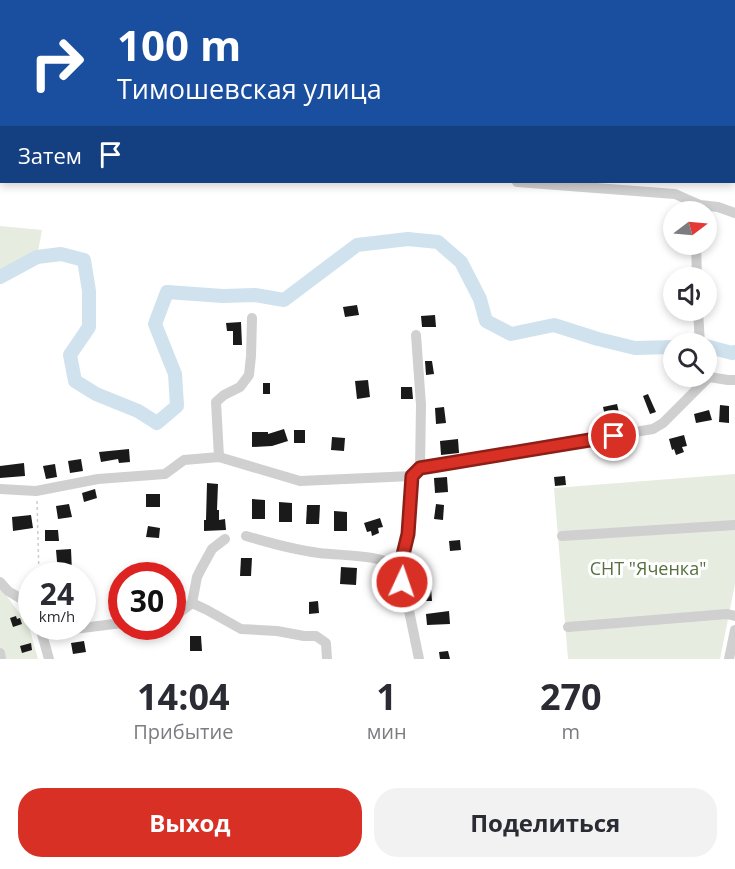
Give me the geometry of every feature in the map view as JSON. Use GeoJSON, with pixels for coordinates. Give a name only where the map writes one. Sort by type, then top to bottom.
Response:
{"type":"FeatureCollection","features":[{"type":"Feature","properties":{"kind":"street"},"geometry":{"type":"LineString","coordinates":[[530,183],[675,194],[688,201]]}},
{"type":"Feature","properties":{"kind":"street"},"geometry":{"type":"LineString","coordinates":[[717,207],[735,213]]}},
{"type":"Feature","properties":{"kind":"street"},"geometry":{"type":"LineString","coordinates":[[219,457],[216,402],[240,387],[249,375],[252,318]]}},
{"type":"Feature","properties":{"kind":"street"},"geometry":{"type":"LineString","coordinates":[[416,335],[421,405],[408,534],[400,567],[419,659]]}},
{"type":"Feature","properties":{"kind":"street"},"geometry":{"type":"LineString","coordinates":[[717,377],[735,380]]}},
{"type":"Feature","properties":{"kind":"street"},"geometry":{"type":"LineString","coordinates":[[0,489],[36,491],[98,479],[165,474],[184,460],[219,457],[300,481],[416,472],[654,429],[663,423],[696,387]]}},
{"type":"Feature","properties":{"kind":"street"},"geometry":{"type":"LineString","coordinates":[[562,536],[735,525]]}},
{"type":"Feature","properties":{"kind":"street"},"geometry":{"type":"LineString","coordinates":[[246,536],[296,549],[370,557],[388,561],[400,567]]}},
{"type":"Feature","properties":{"kind":"street"},"geometry":{"type":"LineString","coordinates":[[186,608],[192,603],[196,577],[212,549],[225,539]]}},
{"type":"Feature","properties":{"kind":"street"},"geometry":{"type":"LineString","coordinates":[[0,582],[8,591],[18,597]]}},
{"type":"Feature","properties":{"kind":"street"},"geometry":{"type":"LineString","coordinates":[[192,603],[242,629],[316,636],[326,643],[327,659]]}},
{"type":"Feature","properties":{"kind":"street"},"geometry":{"type":"LineString","coordinates":[[568,627],[726,614],[735,616]]}},
{"type":"Feature","properties":{"kind":"street"},"geometry":{"type":"LineString","coordinates":[[729,659],[735,630]]}},
{"type":"Feature","properties":{"kind":"street"},"geometry":{"type":"LineString","coordinates":[[43,640],[49,659]]}},
{"type":"Feature","properties":{"kind":"street"},"geometry":{"type":"LineString","coordinates":[[0,653],[2,659]]}},
{"type":"Feature","properties":{"kind":"path"},"geometry":{"type":"LineString","coordinates":[[36,491],[39,562]]}},
{"type":"Feature","properties":{"kind":"green space"},"geometry":{"type":"Polygon","coordinates":[[[0,226],[42,230],[37,257],[0,277],[0,226]]]}},
{"type":"Feature","properties":{"kind":"green space","name":"СНТ \"Яченка\""},"geometry":{"type":"Polygon","coordinates":[[[735,474],[735,584],[720,659],[568,659],[554,488],[735,474]]]}},
{"type":"Feature","properties":{"kind":"green space"},"geometry":{"type":"Polygon","coordinates":[[[0,587],[18,611],[18,640],[33,640],[38,659],[0,659],[0,587]]]}},
{"type":"Feature","properties":{"kind":"building"},"geometry":{"type":"Polygon","coordinates":[[[357,305],[359,315],[345,317],[343,307],[357,305]]]}},
{"type":"Feature","properties":{"kind":"building"},"geometry":{"type":"Polygon","coordinates":[[[435,315],[436,327],[422,327],[421,316],[435,315]]]}},
{"type":"Feature","properties":{"kind":"building"},"geometry":{"type":"Polygon","coordinates":[[[241,322],[242,345],[233,345],[233,331],[227,331],[226,323],[241,322]]]}},
{"type":"Feature","properties":{"kind":"building"},"geometry":{"type":"Polygon","coordinates":[[[425,361],[432,361],[434,374],[426,375],[425,361]]]}},
{"type":"Feature","properties":{"kind":"building"},"geometry":{"type":"Polygon","coordinates":[[[368,380],[370,397],[357,399],[355,381],[368,380]]]}},
{"type":"Feature","properties":{"kind":"building"},"geometry":{"type":"Polygon","coordinates":[[[263,383],[270,383],[270,394],[263,394],[263,383]]]}},
{"type":"Feature","properties":{"kind":"building"},"geometry":{"type":"Polygon","coordinates":[[[401,387],[412,387],[413,399],[401,399],[401,387]]]}},
{"type":"Feature","properties":{"kind":"building"},"geometry":{"type":"Polygon","coordinates":[[[648,394],[656,412],[650,414],[643,396],[648,394]]]}},
{"type":"Feature","properties":{"kind":"building"},"geometry":{"type":"Polygon","coordinates":[[[617,404],[620,417],[606,420],[603,407],[617,404]]]}},
{"type":"Feature","properties":{"kind":"building"},"geometry":{"type":"Polygon","coordinates":[[[720,405],[729,406],[729,423],[719,422],[720,405]]]}},
{"type":"Feature","properties":{"kind":"building"},"geometry":{"type":"Polygon","coordinates":[[[444,407],[446,423],[436,424],[435,408],[444,407]]]}},
{"type":"Feature","properties":{"kind":"building"},"geometry":{"type":"Polygon","coordinates":[[[709,410],[712,420],[696,423],[694,414],[709,410]]]}},
{"type":"Feature","properties":{"kind":"building"},"geometry":{"type":"Polygon","coordinates":[[[284,429],[288,441],[272,446],[252,447],[252,432],[268,432],[268,434],[284,429]]]}},
{"type":"Feature","properties":{"kind":"building"},"geometry":{"type":"Polygon","coordinates":[[[294,430],[305,430],[305,443],[294,443],[294,430]]]}},
{"type":"Feature","properties":{"kind":"building"},"geometry":{"type":"Polygon","coordinates":[[[684,435],[687,446],[682,447],[684,452],[676,455],[669,439],[684,435]]]}},
{"type":"Feature","properties":{"kind":"building"},"geometry":{"type":"Polygon","coordinates":[[[332,437],[345,438],[344,451],[331,450],[332,437]]]}},
{"type":"Feature","properties":{"kind":"building"},"geometry":{"type":"Polygon","coordinates":[[[458,439],[459,453],[441,455],[440,441],[458,439]]]}},
{"type":"Feature","properties":{"kind":"building"},"geometry":{"type":"Polygon","coordinates":[[[129,449],[130,462],[119,463],[118,459],[101,462],[99,452],[129,449]]]}},
{"type":"Feature","properties":{"kind":"building"},"geometry":{"type":"Polygon","coordinates":[[[81,459],[83,471],[70,473],[68,461],[81,459]]]}},
{"type":"Feature","properties":{"kind":"building"},"geometry":{"type":"Polygon","coordinates":[[[24,463],[25,476],[0,478],[0,466],[24,463]]]}},
{"type":"Feature","properties":{"kind":"building"},"geometry":{"type":"Polygon","coordinates":[[[55,464],[57,477],[46,479],[43,466],[55,464]]]}},
{"type":"Feature","properties":{"kind":"building"},"geometry":{"type":"Polygon","coordinates":[[[565,476],[566,485],[555,486],[554,477],[565,476]]]}},
{"type":"Feature","properties":{"kind":"building"},"geometry":{"type":"Polygon","coordinates":[[[447,477],[448,492],[435,493],[434,478],[447,477]]]}},
{"type":"Feature","properties":{"kind":"building"},"geometry":{"type":"Polygon","coordinates":[[[207,483],[218,484],[217,510],[219,510],[219,520],[225,519],[226,530],[204,531],[207,483]]]}},
{"type":"Feature","properties":{"kind":"building"},"geometry":{"type":"Polygon","coordinates":[[[95,489],[97,498],[84,502],[82,493],[95,489]]]}},
{"type":"Feature","properties":{"kind":"building"},"geometry":{"type":"Polygon","coordinates":[[[146,494],[160,494],[160,507],[146,507],[146,494]]]}},
{"type":"Feature","properties":{"kind":"building"},"geometry":{"type":"Polygon","coordinates":[[[252,499],[265,500],[265,519],[252,519],[252,499]]]}},
{"type":"Feature","properties":{"kind":"building"},"geometry":{"type":"Polygon","coordinates":[[[279,502],[292,503],[292,522],[279,522],[279,502]]]}},
{"type":"Feature","properties":{"kind":"building"},"geometry":{"type":"Polygon","coordinates":[[[69,504],[72,517],[58,519],[56,506],[69,504]]]}},
{"type":"Feature","properties":{"kind":"building"},"geometry":{"type":"Polygon","coordinates":[[[436,504],[444,505],[443,520],[434,519],[436,504]]]}},
{"type":"Feature","properties":{"kind":"building"},"geometry":{"type":"Polygon","coordinates":[[[307,505],[320,505],[319,524],[306,524],[307,505]]]}},
{"type":"Feature","properties":{"kind":"building"},"geometry":{"type":"Polygon","coordinates":[[[334,511],[347,512],[347,531],[334,531],[334,511]]]}},
{"type":"Feature","properties":{"kind":"building"},"geometry":{"type":"Polygon","coordinates":[[[31,515],[33,528],[13,531],[12,517],[31,515]]]}},
{"type":"Feature","properties":{"kind":"building"},"geometry":{"type":"Polygon","coordinates":[[[380,518],[383,527],[378,528],[379,533],[372,536],[371,531],[367,532],[364,523],[380,518]]]}},
{"type":"Feature","properties":{"kind":"building"},"geometry":{"type":"Polygon","coordinates":[[[148,526],[160,528],[159,538],[146,537],[148,526]]]}},
{"type":"Feature","properties":{"kind":"building"},"geometry":{"type":"Polygon","coordinates":[[[45,530],[58,530],[59,541],[45,541],[45,530]]]}},
{"type":"Feature","properties":{"kind":"building"},"geometry":{"type":"Polygon","coordinates":[[[460,540],[461,550],[450,551],[449,541],[460,540]]]}},
{"type":"Feature","properties":{"kind":"building"},"geometry":{"type":"Polygon","coordinates":[[[71,549],[72,562],[57,562],[56,550],[71,549]]]}},
{"type":"Feature","properties":{"kind":"building"},"geometry":{"type":"Polygon","coordinates":[[[241,558],[252,558],[251,576],[240,576],[241,558]]]}},
{"type":"Feature","properties":{"kind":"building"},"geometry":{"type":"Polygon","coordinates":[[[341,567],[357,568],[356,585],[340,584],[341,567]]]}},
{"type":"Feature","properties":{"kind":"building"},"geometry":{"type":"Polygon","coordinates":[[[431,587],[432,601],[424,601],[423,588],[431,587]]]}},
{"type":"Feature","properties":{"kind":"building"},"geometry":{"type":"Polygon","coordinates":[[[318,601],[319,613],[309,614],[309,602],[318,601]]]}},
{"type":"Feature","properties":{"kind":"building"},"geometry":{"type":"Polygon","coordinates":[[[449,611],[450,624],[427,625],[426,614],[449,611]]]}},
{"type":"Feature","properties":{"kind":"building"},"geometry":{"type":"Polygon","coordinates":[[[16,616],[18,625],[13,627],[10,618],[16,616]]]}},
{"type":"Feature","properties":{"kind":"building"},"geometry":{"type":"Polygon","coordinates":[[[190,636],[201,636],[202,651],[190,651],[190,636]]]}},
{"type":"Feature","properties":{"kind":"building"},"geometry":{"type":"Polygon","coordinates":[[[84,641],[86,652],[73,654],[71,643],[84,641]]]}},
{"type":"Feature","properties":{"kind":"building"},"geometry":{"type":"Polygon","coordinates":[[[31,643],[32,650],[22,653],[20,646],[31,643]]]}},
{"type":"Feature","properties":{"kind":"building"},"geometry":{"type":"Polygon","coordinates":[[[448,651],[450,659],[440,659],[439,652],[448,651]]]}},
{"type":"Feature","properties":{"kind":"waterway"},"geometry":{"type":"LineString","coordinates":[[0,277],[37,257],[61,254],[84,260],[89,291],[89,327],[70,355],[75,381],[96,394],[138,411],[157,423],[177,406],[175,374],[155,324],[167,292],[223,296],[255,295],[284,300],[357,245],[408,239],[438,242],[461,262],[480,299],[486,321],[511,334],[554,325],[635,348],[663,347]]}},
{"type":"Feature","properties":{"kind":"waterway"},"geometry":{"type":"LineString","coordinates":[[717,349],[735,352]]}},
{"type":"Feature","properties":{"kind":"route"},"geometry":{"type":"LineString","coordinates":[[402,582],[400,567],[408,534],[412,476],[420,468],[614,436]]}}]}
